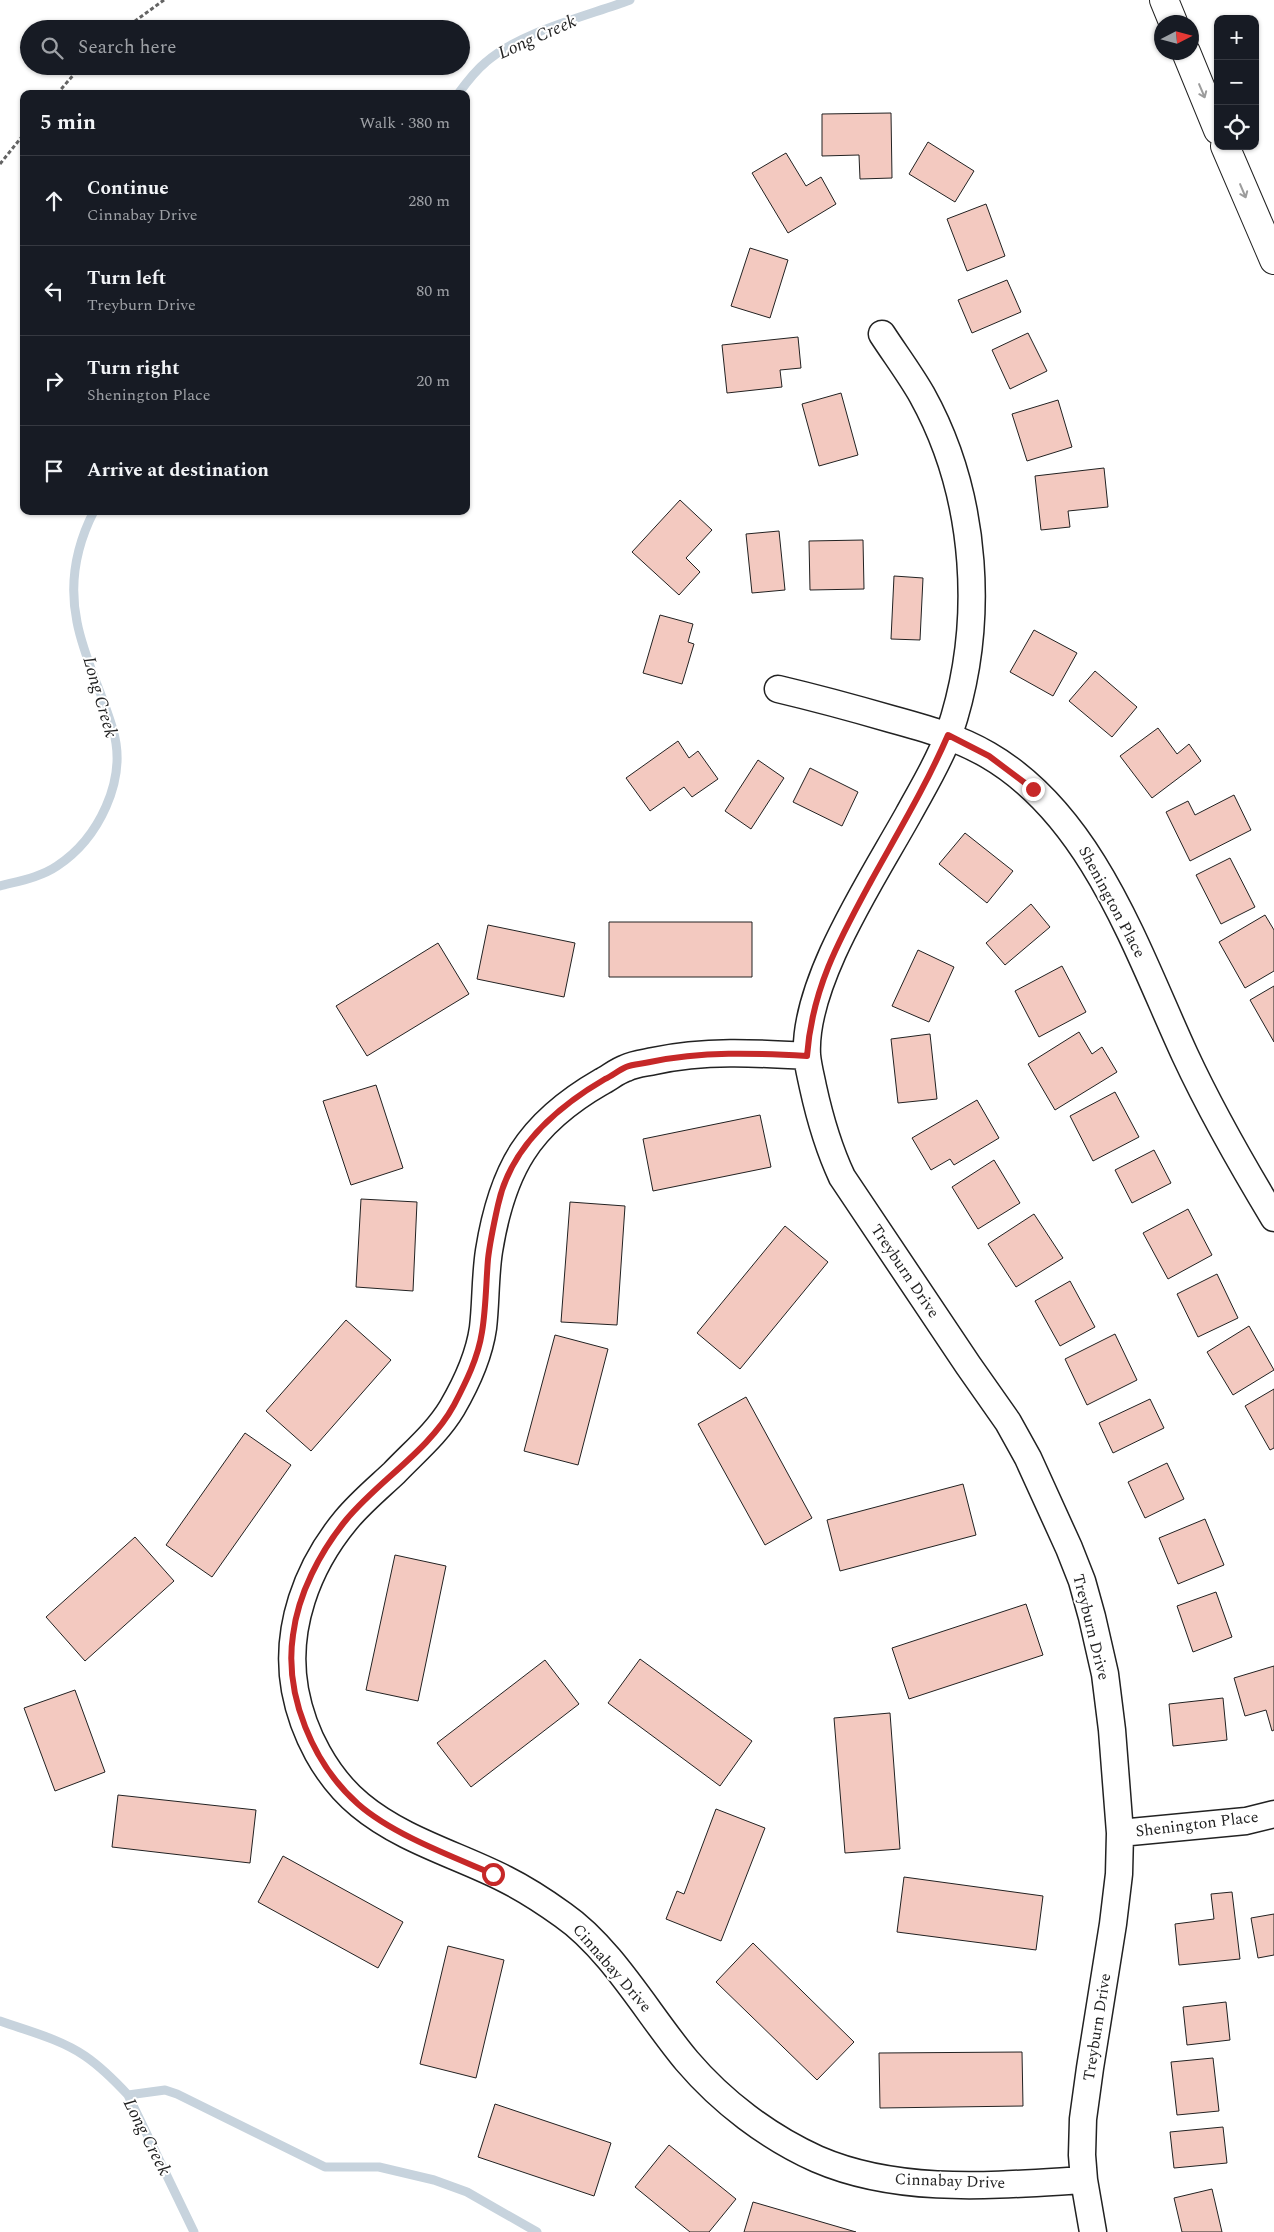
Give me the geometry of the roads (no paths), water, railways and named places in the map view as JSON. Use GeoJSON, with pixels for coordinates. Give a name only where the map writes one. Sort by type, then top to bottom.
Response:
{"type":"FeatureCollection","features":[{"type":"Feature","properties":{"kind":"highway"},"geometry":{"type":"LineString","coordinates":[[1164,0],[1170,15]]}},
{"type":"Feature","properties":{"kind":"highway"},"geometry":{"type":"LineString","coordinates":[[1189,60],[1214,120]]}},
{"type":"Feature","properties":{"kind":"highway"},"geometry":{"type":"LineString","coordinates":[[1227,150],[1274,260]]}},
{"type":"Feature","properties":{"kind":"street","name":"Treyburn Drive"},"geometry":{"type":"LineString","coordinates":[[882,334],[922,395],[946,449],[957,484],[970,544],[972,613],[968,652],[948,735],[934,768],[836,945],[819,987],[809,1027],[807,1056],[822,1126],[829,1149],[842,1177],[1008,1422],[1028,1458],[1069,1548],[1087,1599],[1105,1674],[1112,1730],[1120,1832],[1120,1874],[1083,2119],[1082,2155],[1084,2180],[1094,2232]]}},
{"type":"Feature","properties":{"kind":"street","name":"Shenington Place"},"geometry":{"type":"LineString","coordinates":[[778,689],[833,702],[948,735],[989,756],[1033,789],[1078,839],[1128,926],[1186,1056],[1231,1145],[1274,1218]]}},
{"type":"Feature","properties":{"kind":"street","name":"Cinnabay Drive"},"geometry":{"type":"LineString","coordinates":[[807,1056],[747,1052],[672,1057],[627,1067],[565,1105],[527,1143],[511,1171],[498,1201],[488,1256],[482,1333],[474,1364],[451,1409],[435,1432],[346,1520],[317,1563],[298,1610],[292,1636],[295,1692],[307,1731],[320,1759],[359,1805],[388,1825],[506,1880],[565,1916],[596,1945],[688,2062],[728,2102],[757,2125],[818,2159],[879,2178],[936,2184],[1013,2184],[1084,2180]]}},
{"type":"Feature","properties":{"kind":"street","name":"Shenington Place"},"geometry":{"type":"LineString","coordinates":[[1120,1832],[1246,1821],[1274,1814]]}},
{"type":"Feature","properties":{"kind":"waterway","name":"Long Creek"},"geometry":{"type":"LineString","coordinates":[[461,90],[471,77],[500,51],[535,33],[630,0]]}},
{"type":"Feature","properties":{"kind":"waterway","name":"Long Creek"},"geometry":{"type":"LineString","coordinates":[[0,886],[44,873],[57,866],[72,854],[97,824],[113,788],[117,749],[113,730],[80,636],[75,607],[74,579],[76,565],[83,538],[92,515]]}},
{"type":"Feature","properties":{"kind":"waterway","name":"Long Creek"},"geometry":{"type":"LineString","coordinates":[[0,2021],[44,2036],[75,2050],[102,2069],[128,2095],[194,2232]]}},
{"type":"Feature","properties":{"kind":"waterway"},"geometry":{"type":"LineString","coordinates":[[128,2095],[165,2090],[177,2094],[325,2167],[379,2167],[434,2180],[467,2192],[537,2232]]}}]}
